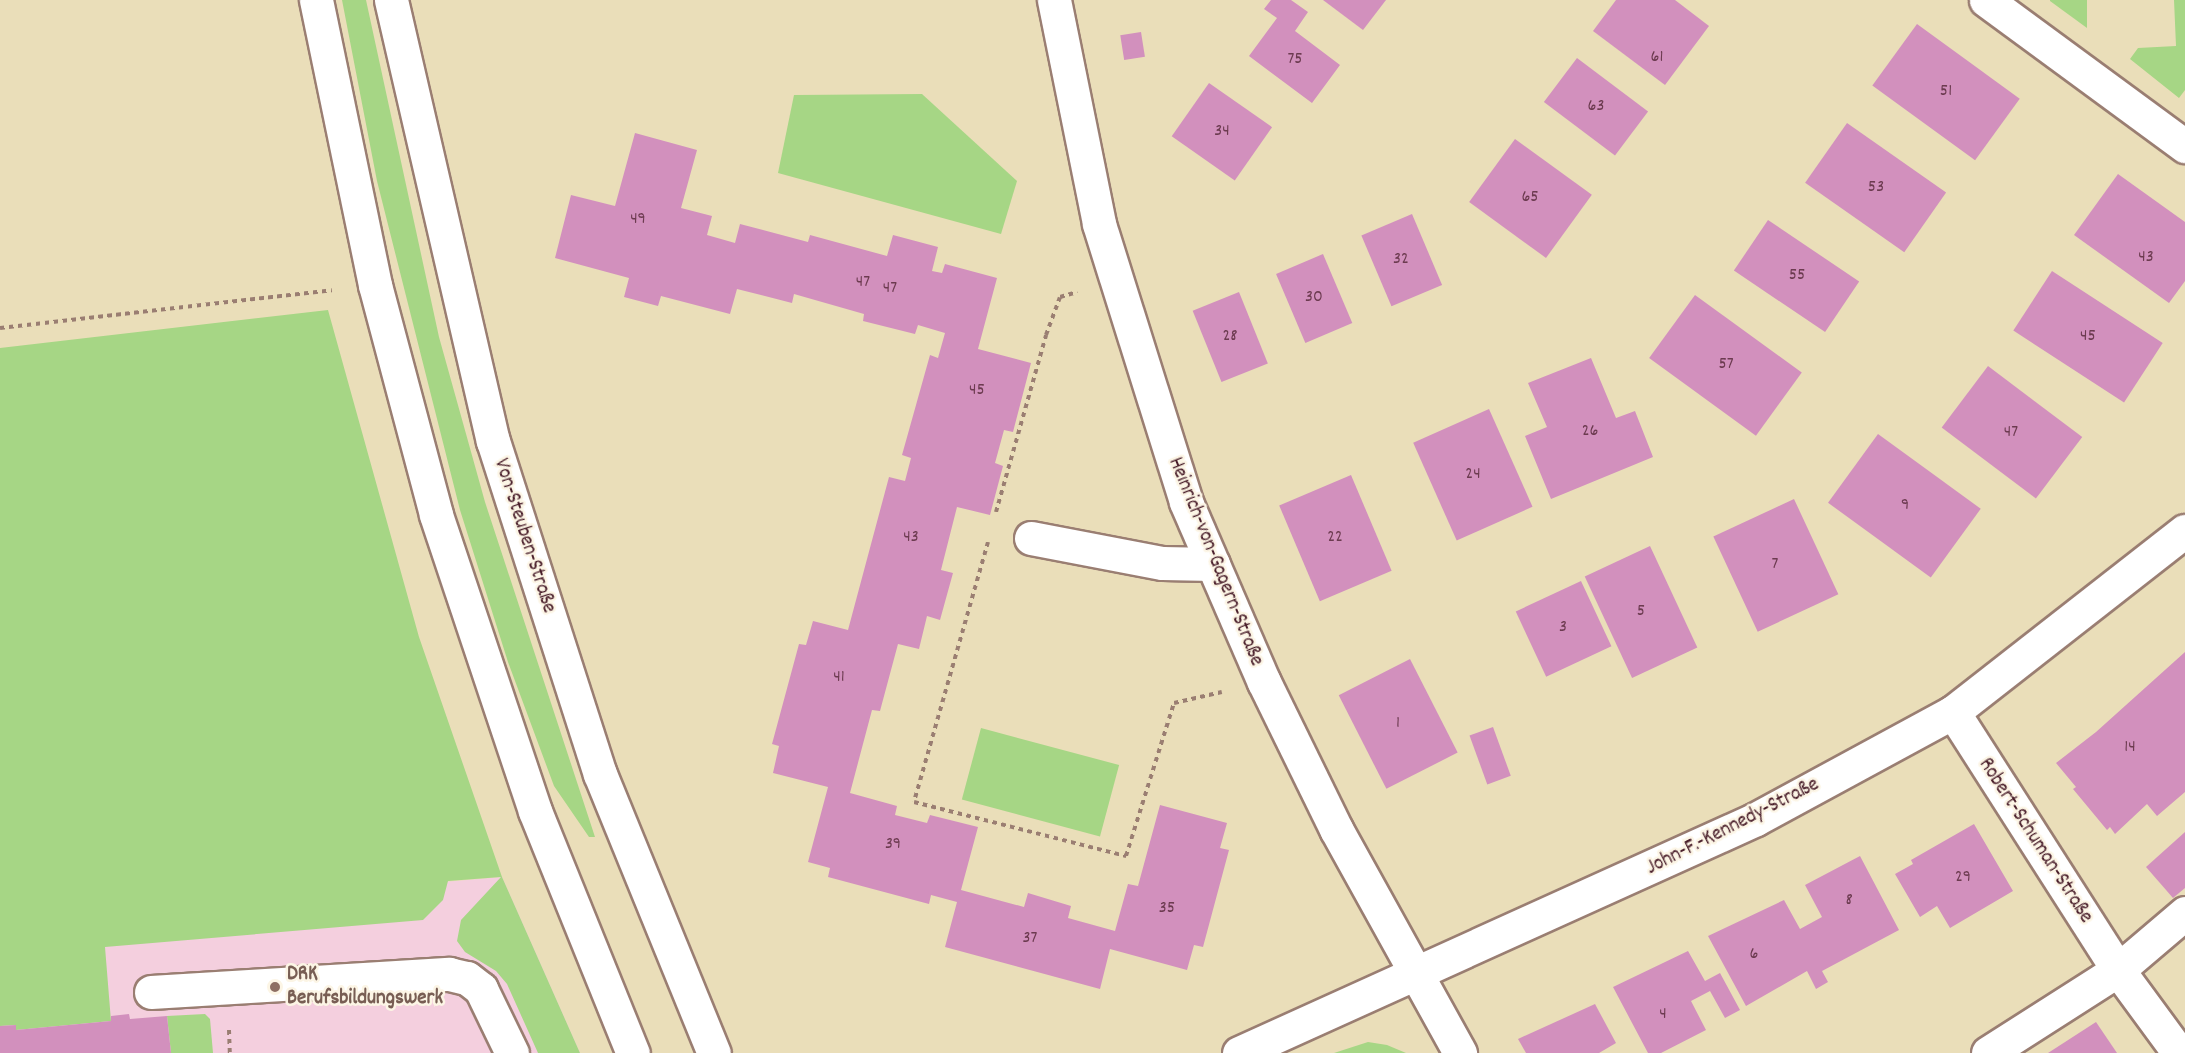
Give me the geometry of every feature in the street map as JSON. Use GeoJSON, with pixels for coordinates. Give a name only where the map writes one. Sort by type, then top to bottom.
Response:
{"type":"FeatureCollection","features":[{"type":"Feature","properties":{"kind":"street"},"geometry":{"type":"LineString","coordinates":[[316,0],[375,285],[436,515],[488,678],[535,811],[633,1053]]}},
{"type":"Feature","properties":{"kind":"street","name":"Von-Steuben-Straße"},"geometry":{"type":"LineString","coordinates":[[391,0],[493,441],[600,774],[714,1053]]}},
{"type":"Feature","properties":{"kind":"street","name":"Heinrich-von-Gagern-Straße"},"geometry":{"type":"LineString","coordinates":[[1054,0],[1069,91],[1115,280],[1186,502],[1264,682],[1336,829],[1460,1053]]}},
{"type":"Feature","properties":{"kind":"street"},"geometry":{"type":"LineString","coordinates":[[1986,0],[2185,146]]}},
{"type":"Feature","properties":{"kind":"street","name":"John-F.-Kennedy-Straße"},"geometry":{"type":"LineString","coordinates":[[1239,1053],[1414,972],[1608,889],[1756,819],[1953,712],[2185,531]]}},
{"type":"Feature","properties":{"kind":"street"},"geometry":{"type":"LineString","coordinates":[[1030,538],[1162,563],[1213,564]]}},
{"type":"Feature","properties":{"kind":"street","name":"Robert-Schuman-Straße"},"geometry":{"type":"LineString","coordinates":[[1953,712],[2118,970],[2180,1053]]}},
{"type":"Feature","properties":{"kind":"street"},"geometry":{"type":"LineString","coordinates":[[1988,1053],[2118,970],[2185,913]]}},
{"type":"Feature","properties":{"kind":"street"},"geometry":{"type":"LineString","coordinates":[[151,992],[450,974],[467,978],[481,988],[512,1053]]}},
{"type":"Feature","properties":{"kind":"path"},"geometry":{"type":"LineString","coordinates":[[995,518],[1060,297],[1115,280]]}},
{"type":"Feature","properties":{"kind":"path"},"geometry":{"type":"LineString","coordinates":[[0,328],[375,285]]}},
{"type":"Feature","properties":{"kind":"path"},"geometry":{"type":"LineString","coordinates":[[988,540],[914,802],[1126,856],[1174,703],[1264,682]]}},
{"type":"Feature","properties":{"kind":"shaded area","name":"DRK Berufsbildungswerk"},"geometry":{"type":"Polygon","coordinates":[[[502,877],[580,1053],[0,1053],[0,920],[502,877]]]}},
{"type":"Feature","properties":{"kind":"green space"},"geometry":{"type":"Polygon","coordinates":[[[342,0],[366,0],[439,337],[485,502],[595,837],[589,837],[554,786],[508,662],[460,510],[377,181],[342,0]]]}},
{"type":"Feature","properties":{"kind":"green space"},"geometry":{"type":"Polygon","coordinates":[[[2087,0],[2087,28],[2050,1],[2087,0]]]}},
{"type":"Feature","properties":{"kind":"green space"},"geometry":{"type":"Polygon","coordinates":[[[2174,0],[2185,0],[2185,90],[2179,98],[2130,59],[2138,48],[2176,46],[2174,0]]]}},
{"type":"Feature","properties":{"kind":"green space"},"geometry":{"type":"Polygon","coordinates":[[[922,94],[1017,181],[1001,234],[778,173],[794,95],[922,94]]]}},
{"type":"Feature","properties":{"kind":"green space"},"geometry":{"type":"Polygon","coordinates":[[[328,310],[419,637],[502,877],[580,1053],[538,1053],[507,984],[496,971],[465,952],[457,941],[461,920],[501,877],[448,881],[443,900],[423,920],[105,947],[111,1021],[16,1030],[16,1025],[0,1026],[0,348],[328,310]]]}},
{"type":"Feature","properties":{"kind":"green space"},"geometry":{"type":"Polygon","coordinates":[[[981,728],[1119,765],[1100,836],[962,799],[981,728]]]}},
{"type":"Feature","properties":{"kind":"green space"},"geometry":{"type":"Polygon","coordinates":[[[205,1014],[210,1019],[213,1053],[171,1053],[167,1016],[205,1014]]]}},
{"type":"Feature","properties":{"kind":"green space"},"geometry":{"type":"Polygon","coordinates":[[[1368,1042],[1387,1045],[1406,1053],[1334,1053],[1368,1042]]]}},
{"type":"Feature","properties":{"kind":"building"},"geometry":{"type":"Polygon","coordinates":[[[1271,0],[1291,0],[1308,12],[1295,31],[1340,65],[1312,103],[1249,56],[1277,18],[1264,9],[1271,0]]]}},
{"type":"Feature","properties":{"kind":"building"},"geometry":{"type":"Polygon","coordinates":[[[1323,0],[1386,0],[1363,30],[1323,0]]]}},
{"type":"Feature","properties":{"kind":"building"},"geometry":{"type":"Polygon","coordinates":[[[1616,0],[1675,0],[1709,26],[1665,85],[1593,31],[1616,0]]]}},
{"type":"Feature","properties":{"kind":"building"},"geometry":{"type":"Polygon","coordinates":[[[1917,24],[2020,99],[1975,160],[1872,85],[1917,24]]]}},
{"type":"Feature","properties":{"kind":"building"},"geometry":{"type":"Polygon","coordinates":[[[1141,32],[1145,57],[1124,60],[1120,35],[1141,32]]]}},
{"type":"Feature","properties":{"kind":"building"},"geometry":{"type":"Polygon","coordinates":[[[1577,58],[1648,112],[1615,155],[1544,102],[1577,58]]]}},
{"type":"Feature","properties":{"kind":"building"},"geometry":{"type":"Polygon","coordinates":[[[1209,83],[1272,127],[1235,180],[1172,136],[1209,83]]]}},
{"type":"Feature","properties":{"kind":"building"},"geometry":{"type":"Polygon","coordinates":[[[1847,123],[1946,192],[1904,252],[1805,183],[1847,123]]]}},
{"type":"Feature","properties":{"kind":"building"},"geometry":{"type":"Polygon","coordinates":[[[635,133],[697,150],[681,208],[712,216],[707,235],[735,243],[740,224],[808,242],[810,235],[887,256],[893,235],[938,247],[932,271],[942,273],[945,264],[997,278],[978,349],[1031,363],[1013,432],[1004,430],[995,463],[1003,466],[990,515],[957,507],[941,570],[953,573],[940,620],[927,616],[919,649],[898,644],[880,711],[872,710],[850,793],[897,806],[895,815],[927,823],[930,815],[978,827],[961,890],[1024,907],[1028,893],[1071,906],[1068,918],[1115,931],[1128,884],[1138,886],[1160,805],[1227,823],[1220,848],[1229,850],[1203,947],[1194,945],[1187,970],[1110,949],[1100,989],[945,947],[957,902],[931,895],[929,904],[828,877],[830,868],[808,862],[828,787],[773,773],[779,746],[772,744],[799,644],[806,645],[813,621],[848,630],[889,477],[905,481],[911,458],[902,455],[930,355],[938,358],[945,333],[918,325],[915,334],[863,321],[864,314],[794,294],[792,303],[737,289],[730,314],[661,296],[658,306],[624,297],[629,278],[555,258],[571,195],[615,206],[635,133]]]}},
{"type":"Feature","properties":{"kind":"building"},"geometry":{"type":"Polygon","coordinates":[[[1515,139],[1592,195],[1546,258],[1469,202],[1515,139]]]}},
{"type":"Feature","properties":{"kind":"building"},"geometry":{"type":"Polygon","coordinates":[[[2118,174],[2185,222],[2185,281],[2169,303],[2074,235],[2118,174]]]}},
{"type":"Feature","properties":{"kind":"building"},"geometry":{"type":"Polygon","coordinates":[[[1412,214],[1442,285],[1391,306],[1361,235],[1412,214]]]}},
{"type":"Feature","properties":{"kind":"building"},"geometry":{"type":"Polygon","coordinates":[[[1768,220],[1859,282],[1825,332],[1734,271],[1768,220]]]}},
{"type":"Feature","properties":{"kind":"building"},"geometry":{"type":"Polygon","coordinates":[[[1323,254],[1352,323],[1305,343],[1276,274],[1323,254]]]}},
{"type":"Feature","properties":{"kind":"building"},"geometry":{"type":"Polygon","coordinates":[[[2052,271],[2163,343],[2124,402],[2013,331],[2052,271]]]}},
{"type":"Feature","properties":{"kind":"building"},"geometry":{"type":"Polygon","coordinates":[[[1239,292],[1268,363],[1221,382],[1193,311],[1239,292]]]}},
{"type":"Feature","properties":{"kind":"building"},"geometry":{"type":"Polygon","coordinates":[[[1695,295],[1802,373],[1756,436],[1649,358],[1695,295]]]}},
{"type":"Feature","properties":{"kind":"building"},"geometry":{"type":"Polygon","coordinates":[[[1591,358],[1616,418],[1635,411],[1653,457],[1551,499],[1525,436],[1547,427],[1528,383],[1591,358]]]}},
{"type":"Feature","properties":{"kind":"building"},"geometry":{"type":"Polygon","coordinates":[[[1988,366],[2082,437],[2036,499],[1942,427],[1988,366]]]}},
{"type":"Feature","properties":{"kind":"building"},"geometry":{"type":"Polygon","coordinates":[[[1489,409],[1533,507],[1457,541],[1413,443],[1489,409]]]}},
{"type":"Feature","properties":{"kind":"building"},"geometry":{"type":"Polygon","coordinates":[[[1878,434],[1981,509],[1931,577],[1828,503],[1878,434]]]}},
{"type":"Feature","properties":{"kind":"building"},"geometry":{"type":"Polygon","coordinates":[[[1351,475],[1392,571],[1320,601],[1279,505],[1351,475]]]}},
{"type":"Feature","properties":{"kind":"building"},"geometry":{"type":"Polygon","coordinates":[[[1794,499],[1838,594],[1758,632],[1713,537],[1794,499]]]}},
{"type":"Feature","properties":{"kind":"building"},"geometry":{"type":"Polygon","coordinates":[[[1650,546],[1697,648],[1632,678],[1585,576],[1650,546]]]}},
{"type":"Feature","properties":{"kind":"building"},"geometry":{"type":"Polygon","coordinates":[[[1581,581],[1611,646],[1546,677],[1516,611],[1581,581]]]}},
{"type":"Feature","properties":{"kind":"building"},"geometry":{"type":"Polygon","coordinates":[[[2185,652],[2185,792],[2157,816],[2147,804],[2115,834],[2110,827],[2107,830],[2073,789],[2076,787],[2056,763],[2096,732],[2185,652]]]}},
{"type":"Feature","properties":{"kind":"building"},"geometry":{"type":"Polygon","coordinates":[[[1410,659],[1458,753],[1386,789],[1339,695],[1410,659]]]}},
{"type":"Feature","properties":{"kind":"building"},"geometry":{"type":"Polygon","coordinates":[[[1493,727],[1511,776],[1487,784],[1470,736],[1493,727]]]}},
{"type":"Feature","properties":{"kind":"building"},"geometry":{"type":"Polygon","coordinates":[[[1974,824],[2013,891],[1950,928],[1937,906],[1920,917],[1895,874],[1913,864],[1911,860],[1974,824]]]}},
{"type":"Feature","properties":{"kind":"building"},"geometry":{"type":"Polygon","coordinates":[[[2185,832],[2185,888],[2173,898],[2146,867],[2185,832]]]}},
{"type":"Feature","properties":{"kind":"building"},"geometry":{"type":"Polygon","coordinates":[[[1860,856],[1899,930],[1822,971],[1828,982],[1816,989],[1807,971],[1746,1006],[1708,936],[1784,900],[1800,929],[1822,917],[1805,885],[1860,856]]]}},
{"type":"Feature","properties":{"kind":"building"},"geometry":{"type":"Polygon","coordinates":[[[1688,951],[1705,981],[1720,973],[1740,1010],[1725,1018],[1710,991],[1691,1001],[1706,1030],[1661,1053],[1648,1053],[1613,987],[1688,951]]]}},
{"type":"Feature","properties":{"kind":"building"},"geometry":{"type":"Polygon","coordinates":[[[1595,1004],[1616,1043],[1599,1053],[1526,1053],[1518,1039],[1595,1004]]]}},
{"type":"Feature","properties":{"kind":"building"},"geometry":{"type":"Polygon","coordinates":[[[129,1014],[130,1019],[167,1016],[171,1053],[0,1053],[0,1026],[16,1025],[16,1030],[111,1021],[111,1016],[129,1014]]]}},
{"type":"Feature","properties":{"kind":"building"},"geometry":{"type":"Polygon","coordinates":[[[2096,1022],[2117,1053],[2048,1053],[2096,1022]]]}},
{"type":"Feature","properties":{"kind":"place","name":"DRK Berufsbildungswerk"},"geometry":{"type":"Point","coordinates":[275,987]}}]}
